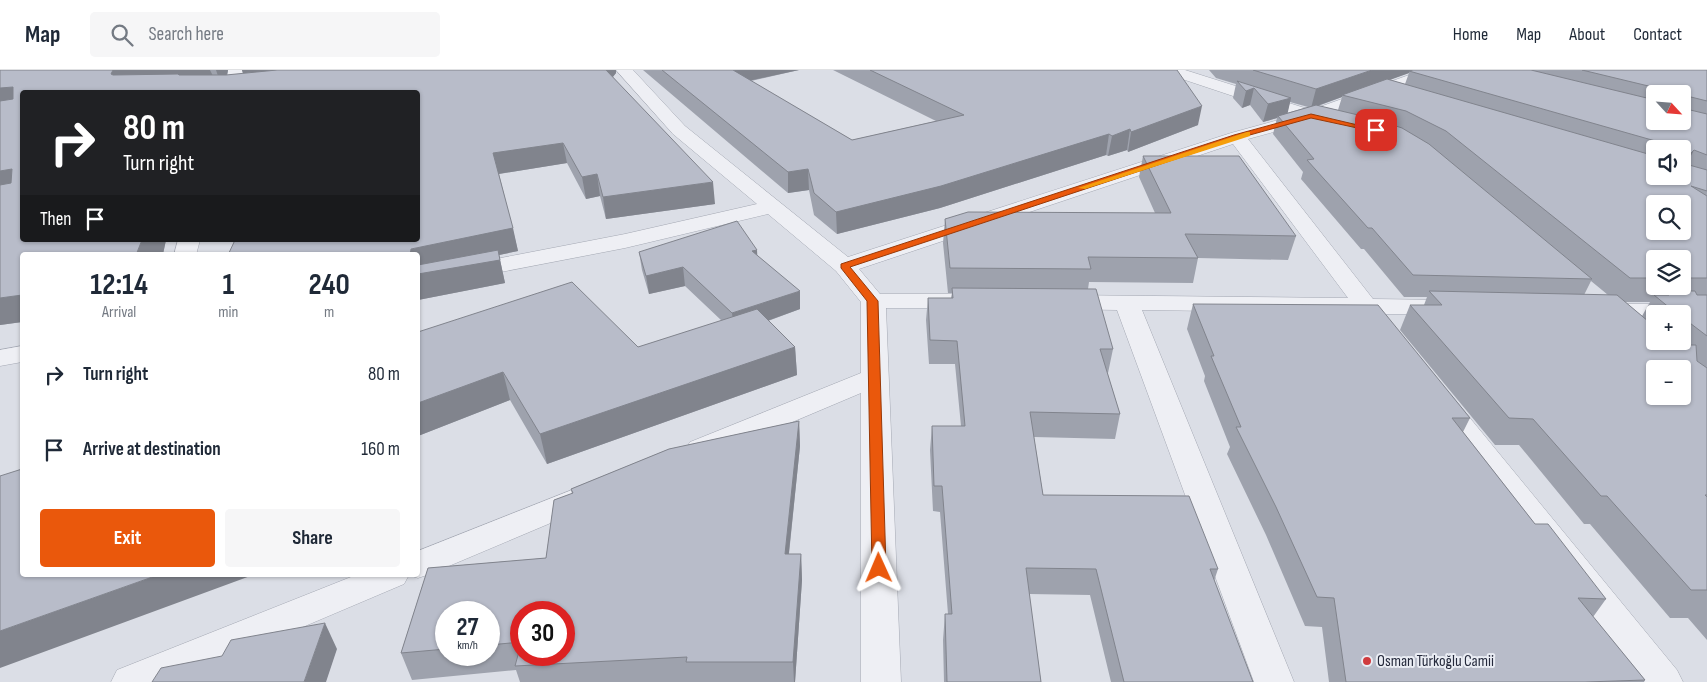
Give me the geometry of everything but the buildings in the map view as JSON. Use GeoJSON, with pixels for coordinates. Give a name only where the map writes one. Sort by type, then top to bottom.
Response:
{"type":"FeatureCollection","features":[{"type":"Feature","properties":{"kind":"street"},"geometry":{"type":"LineString","coordinates":[[624,70],[679,130],[844,266],[872,301],[881,682]]}},
{"type":"Feature","properties":{"kind":"street"},"geometry":{"type":"LineString","coordinates":[[1169,70],[1311,116],[1348,124]]}},
{"type":"Feature","properties":{"kind":"street"},"geometry":{"type":"LineString","coordinates":[[844,266],[1237,137],[1311,116],[1438,70]]}},
{"type":"Feature","properties":{"kind":"street"},"geometry":{"type":"LineString","coordinates":[[1382,91],[1410,100]]}},
{"type":"Feature","properties":{"kind":"street"},"geometry":{"type":"LineString","coordinates":[[1237,137],[1389,336]]}},
{"type":"Feature","properties":{"kind":"street"},"geometry":{"type":"LineString","coordinates":[[420,281],[625,241],[773,206]]}},
{"type":"Feature","properties":{"kind":"street"},"geometry":{"type":"LineString","coordinates":[[872,301],[989,302]]}},
{"type":"Feature","properties":{"kind":"street"},"geometry":{"type":"LineString","coordinates":[[1584,301],[1610,311],[1631,328]]}},
{"type":"Feature","properties":{"kind":"street"},"geometry":{"type":"LineString","coordinates":[[1038,302],[1365,305],[1473,308]]}},
{"type":"Feature","properties":{"kind":"street"},"geometry":{"type":"LineString","coordinates":[[1126,302],[1274,682]]}},
{"type":"Feature","properties":{"kind":"street"},"geometry":{"type":"LineString","coordinates":[[1610,311],[1707,311]]}},
{"type":"Feature","properties":{"kind":"street"},"geometry":{"type":"LineString","coordinates":[[0,358],[20,354]]}},
{"type":"Feature","properties":{"kind":"street"},"geometry":{"type":"LineString","coordinates":[[674,460],[875,377]]}},
{"type":"Feature","properties":{"kind":"street"},"geometry":{"type":"LineString","coordinates":[[1426,382],[1663,682]]}},
{"type":"Feature","properties":{"kind":"street"},"geometry":{"type":"LineString","coordinates":[[420,564],[610,486]]}},
{"type":"Feature","properties":{"kind":"street"},"geometry":{"type":"LineString","coordinates":[[131,682],[387,577]]}},
{"type":"Feature","properties":{"kind":"slow traffic"},"geometry":{"type":"LineString","coordinates":[[1082,188],[1247,134]]}},
{"type":"Feature","properties":{"kind":"place","name":"Osman Türkoğlu Camii"},"geometry":{"type":"Point","coordinates":[1367,661]}},
{"type":"Feature","properties":{"kind":"route"},"geometry":{"type":"LineString","coordinates":[[879,568],[872,301],[844,266],[1237,137],[1311,116],[1376,130]]}}]}
